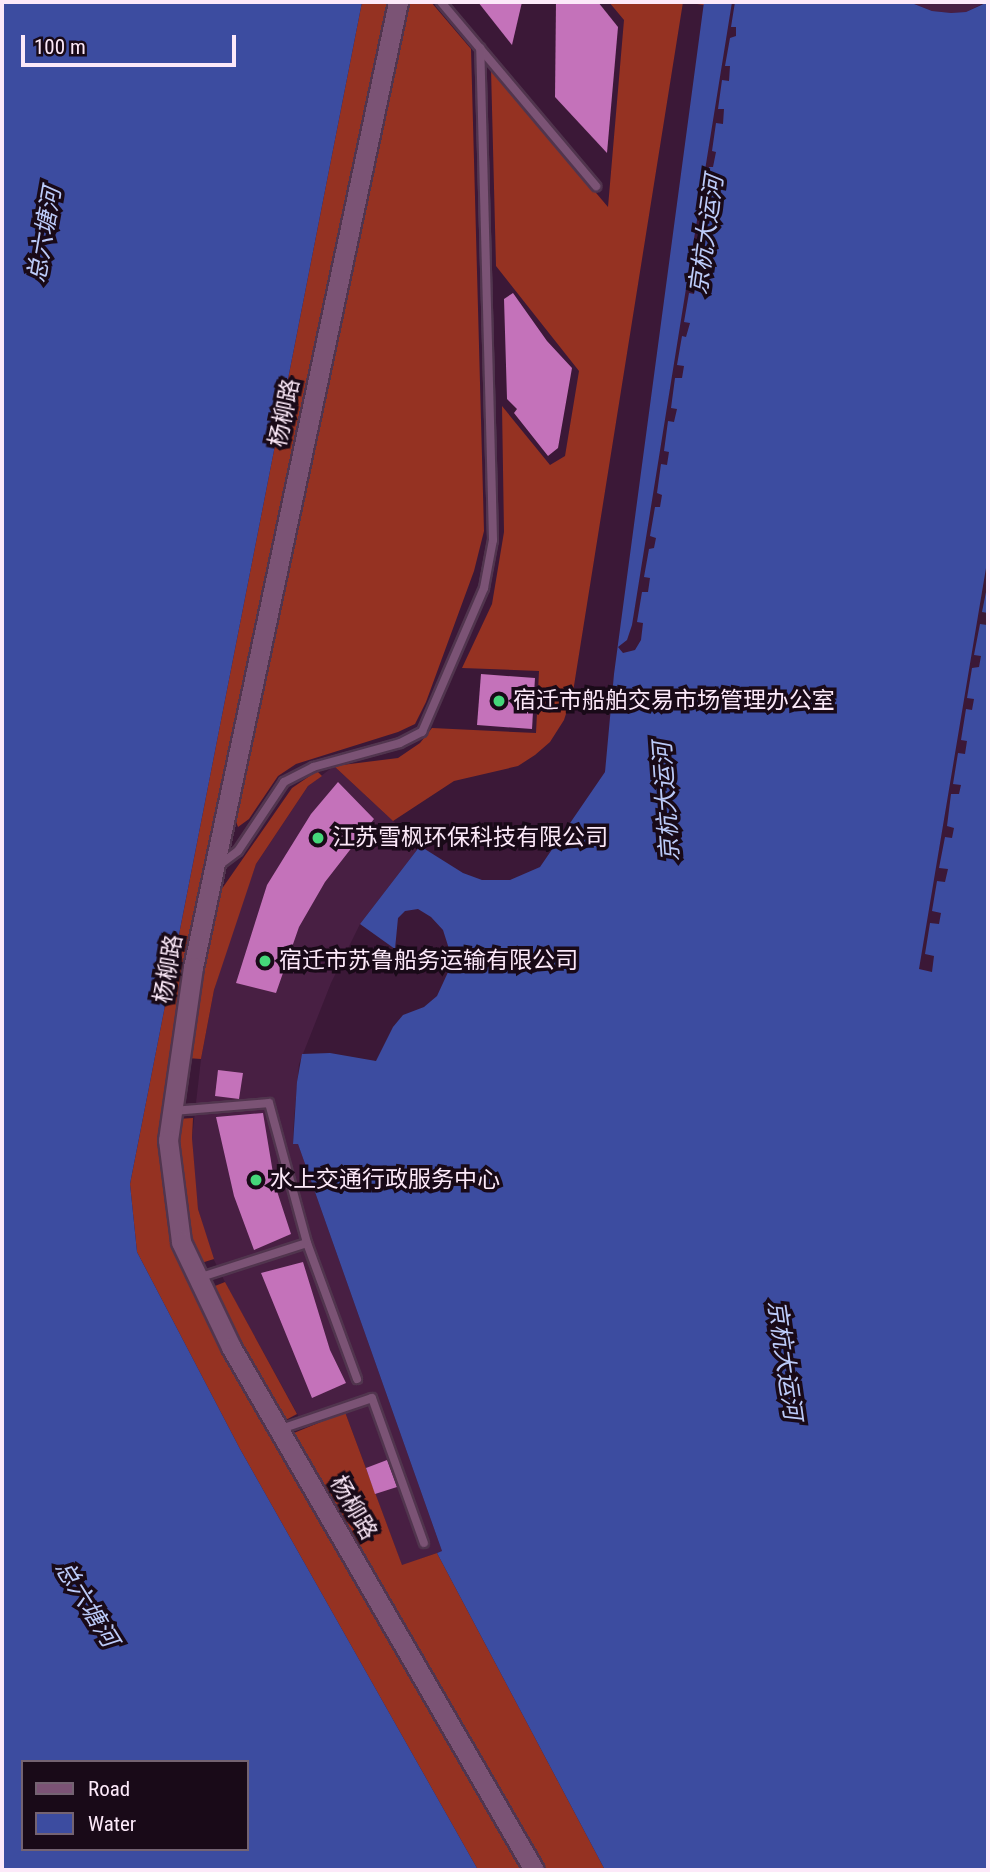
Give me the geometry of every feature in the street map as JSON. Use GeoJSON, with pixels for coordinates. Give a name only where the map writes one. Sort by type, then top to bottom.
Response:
{"type":"FeatureCollection","features":[{"type":"Feature","properties":{"kind":"street","name":"杨柳路"},"geometry":{"type":"LineString","coordinates":[[398,2],[193,967],[168,1140],[181,1242],[230,1347],[534,1870]]}},
{"type":"Feature","properties":{"kind":"lane"},"geometry":{"type":"LineString","coordinates":[[441,2],[596,186]]}},
{"type":"Feature","properties":{"kind":"lane"},"geometry":{"type":"LineString","coordinates":[[214,869],[238,850],[284,782],[313,767],[400,743],[422,732],[484,588],[492,540],[492,498],[480,48]]}},
{"type":"Feature","properties":{"kind":"lane"},"geometry":{"type":"LineString","coordinates":[[172,1112],[269,1103],[307,1243],[357,1380]]}},
{"type":"Feature","properties":{"kind":"lane"},"geometry":{"type":"LineString","coordinates":[[198,1278],[307,1243]]}},
{"type":"Feature","properties":{"kind":"lane"},"geometry":{"type":"LineString","coordinates":[[278,1430],[372,1398],[424,1543]]}},
{"type":"Feature","properties":{"kind":"shaded area"},"geometry":{"type":"Polygon","coordinates":[[[362,2],[387,2],[175,1042],[171,1226],[190,1286],[526,1870],[478,1870],[240,1449],[137,1252],[130,1184],[362,2]]]}},
{"type":"Feature","properties":{"kind":"shaded area"},"geometry":{"type":"Polygon","coordinates":[[[405,2],[431,2],[471,49],[484,531],[474,571],[426,702],[415,724],[398,732],[296,764],[278,776],[249,819],[238,827],[234,816],[405,2]]]}},
{"type":"Feature","properties":{"kind":"shaded area"},"geometry":{"type":"Polygon","coordinates":[[[609,2],[683,2],[573,692],[564,720],[550,742],[535,755],[518,766],[454,781],[393,821],[334,766],[398,758],[420,743],[432,728],[536,733],[539,671],[462,668],[492,604],[504,532],[502,406],[550,465],[565,456],[579,371],[496,266],[491,69],[608,207],[624,20],[609,2]]]}},
{"type":"Feature","properties":{"kind":"shaded area"},"geometry":{"type":"Polygon","coordinates":[[[683,2],[704,2],[704,5],[683,2]]]}},
{"type":"Feature","properties":{"kind":"shaded area"},"geometry":{"type":"Polygon","coordinates":[[[909,2],[986,2],[966,12],[951,13],[932,11],[909,2]]]}},
{"type":"Feature","properties":{"kind":"shaded area"},"geometry":{"type":"Polygon","coordinates":[[[334,766],[420,846],[360,924],[331,983],[299,1064],[293,1143],[298,1144],[442,1551],[402,1566],[345,1412],[305,1428],[228,1288],[211,1254],[198,1209],[194,1177],[192,1138],[201,1059],[214,990],[234,925],[256,864],[308,786],[334,766]]]}},
{"type":"Feature","properties":{"kind":"shaded area"},"geometry":{"type":"Polygon","coordinates":[[[317,771],[322,776],[308,786],[256,864],[214,990],[201,1059],[187,1058],[210,917],[219,893],[292,788],[317,771]]]}},
{"type":"Feature","properties":{"kind":"shaded area"},"geometry":{"type":"Polygon","coordinates":[[[193,1118],[198,1209],[214,1259],[198,1264],[190,1249],[177,1149],[177,1119],[193,1118]]]}},
{"type":"Feature","properties":{"kind":"shaded area"},"geometry":{"type":"Polygon","coordinates":[[[225,1282],[297,1414],[282,1422],[210,1288],[225,1282]]]}},
{"type":"Feature","properties":{"kind":"shaded area"},"geometry":{"type":"Polygon","coordinates":[[[345,1412],[402,1565],[437,1553],[605,1870],[544,1870],[289,1435],[345,1412]]]}},
{"type":"Feature","properties":{"kind":"water","name":"总六塘河"},"geometry":{"type":"Polygon","coordinates":[[[2,2],[362,2],[130,1184],[137,1252],[240,1449],[478,1870],[2,1870],[2,2]]]}},
{"type":"Feature","properties":{"kind":"water","name":"京杭大运河"},"geometry":{"type":"Polygon","coordinates":[[[704,2],[909,2],[932,11],[951,13],[966,12],[988,2],[988,1870],[605,1870],[437,1553],[442,1551],[298,1144],[293,1144],[297,1082],[302,1054],[330,1053],[376,1061],[393,1027],[403,1015],[424,1007],[437,996],[449,970],[450,952],[443,930],[431,917],[418,909],[405,911],[398,918],[395,949],[360,924],[420,846],[463,873],[482,880],[510,880],[540,867],[605,772],[614,674],[704,2]]]}},
{"type":"Feature","properties":{"kind":"pier"},"geometry":{"type":"Polygon","coordinates":[[[732,2],[735,2],[731,27],[736,27],[736,36],[730,38],[725,66],[730,66],[729,81],[722,80],[718,109],[724,109],[723,124],[716,123],[712,151],[716,152],[713,167],[709,167],[705,195],[710,196],[708,209],[702,208],[697,239],[703,239],[700,252],[695,251],[691,281],[696,281],[694,294],[689,293],[684,322],[690,323],[686,337],[682,336],[677,365],[684,366],[682,378],[675,378],[671,408],[677,409],[674,422],[668,421],[664,451],[669,452],[667,465],[661,464],[657,493],[662,495],[660,507],[655,507],[650,536],[656,538],[654,548],[649,549],[644,577],[650,578],[648,592],[642,592],[637,622],[643,623],[641,640],[635,650],[623,653],[618,647],[627,640],[632,625],[732,2]]]}},
{"type":"Feature","properties":{"kind":"pier"},"geometry":{"type":"Polygon","coordinates":[[[988,556],[988,582],[982,612],[988,613],[987,625],[980,624],[974,655],[981,656],[979,667],[972,668],[967,698],[974,699],[972,710],[966,709],[961,740],[967,741],[965,754],[958,753],[953,784],[961,785],[959,794],[951,794],[947,826],[954,828],[952,838],[945,837],[939,868],[948,869],[945,882],[937,881],[932,911],[941,913],[939,924],[930,923],[925,954],[934,956],[932,972],[919,969],[988,556]]]}},
{"type":"Feature","properties":{"kind":"building"},"geometry":{"type":"Polygon","coordinates":[[[478,2],[522,2],[512,45],[478,2]]]}},
{"type":"Feature","properties":{"kind":"building"},"geometry":{"type":"Polygon","coordinates":[[[556,2],[598,2],[618,27],[607,153],[555,97],[556,2]]]}},
{"type":"Feature","properties":{"kind":"building"},"geometry":{"type":"Polygon","coordinates":[[[513,293],[547,341],[572,368],[558,448],[548,456],[514,413],[517,409],[507,399],[504,299],[513,293]]]}},
{"type":"Feature","properties":{"kind":"building"},"geometry":{"type":"Polygon","coordinates":[[[481,674],[535,678],[532,729],[477,725],[481,674]]]}},
{"type":"Feature","properties":{"kind":"building"},"geometry":{"type":"Polygon","coordinates":[[[338,782],[374,819],[325,882],[299,927],[276,993],[236,983],[267,885],[311,814],[338,782]]]}},
{"type":"Feature","properties":{"kind":"building"},"geometry":{"type":"Polygon","coordinates":[[[218,1070],[243,1073],[239,1099],[215,1096],[218,1070]]]}},
{"type":"Feature","properties":{"kind":"building"},"geometry":{"type":"Polygon","coordinates":[[[263,1113],[275,1185],[291,1234],[254,1250],[234,1196],[216,1117],[263,1113]]]}},
{"type":"Feature","properties":{"kind":"building"},"geometry":{"type":"Polygon","coordinates":[[[303,1262],[330,1350],[346,1383],[312,1398],[261,1273],[303,1262]]]}},
{"type":"Feature","properties":{"kind":"building"},"geometry":{"type":"Polygon","coordinates":[[[387,1460],[397,1487],[375,1494],[366,1468],[387,1460]]]}},
{"type":"Feature","properties":{"kind":"place","name":"宿迁市船舶交易市场管理办公室"},"geometry":{"type":"Point","coordinates":[499,701]}},
{"type":"Feature","properties":{"kind":"place","name":"江苏雪枫环保科技有限公司"},"geometry":{"type":"Point","coordinates":[318,838]}},
{"type":"Feature","properties":{"kind":"place","name":"宿迁市苏鲁船务运输有限公司"},"geometry":{"type":"Point","coordinates":[265,961]}},
{"type":"Feature","properties":{"kind":"place","name":"水上交通行政服务中心"},"geometry":{"type":"Point","coordinates":[256,1180]}}]}
